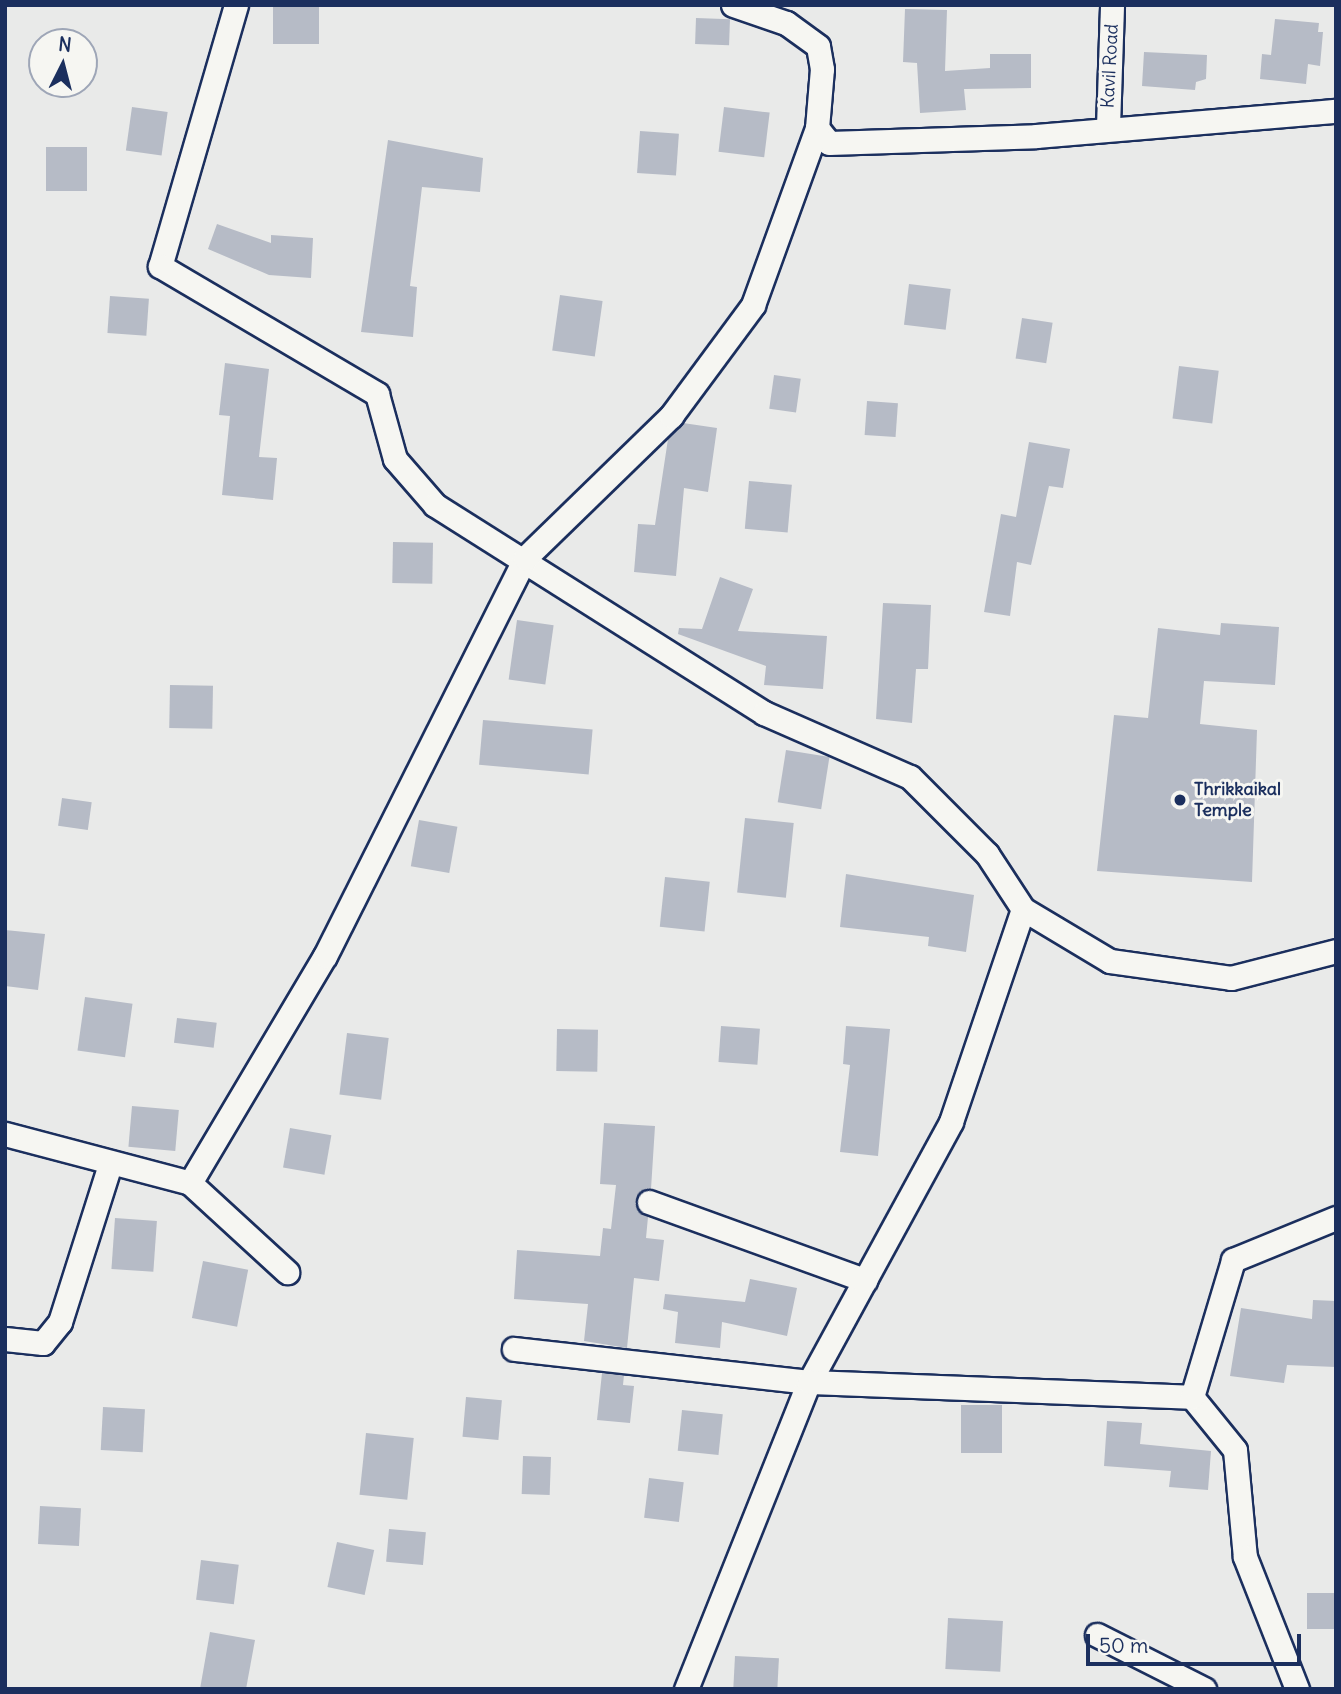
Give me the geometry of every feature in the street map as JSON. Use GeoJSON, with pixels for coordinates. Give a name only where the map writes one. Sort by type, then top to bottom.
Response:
{"type":"FeatureCollection","features":[{"type":"Feature","properties":{"kind":"street"},"geometry":{"type":"LineString","coordinates":[[236,5],[160,267],[377,394],[395,459],[435,505],[526,558],[764,713],[910,777],[987,854],[1023,909],[1110,961],[1217,976],[1336,951]]}},
{"type":"Feature","properties":{"kind":"street"},"geometry":{"type":"LineString","coordinates":[[190,1183],[325,956],[526,558],[671,416],[753,305],[817,128],[818,46],[786,23],[733,5]]}},
{"type":"Feature","properties":{"kind":"street","name":"Kavil Road"},"geometry":{"type":"LineString","coordinates":[[1108,127],[1112,5]]}},
{"type":"Feature","properties":{"kind":"street"},"geometry":{"type":"LineString","coordinates":[[817,128],[829,143],[1336,111]]}},
{"type":"Feature","properties":{"kind":"street"},"geometry":{"type":"LineString","coordinates":[[686,1689],[809,1382],[951,1122],[1023,909]]}},
{"type":"Feature","properties":{"kind":"street"},"geometry":{"type":"LineString","coordinates":[[5,1134],[110,1164],[190,1183],[287,1272]]}},
{"type":"Feature","properties":{"kind":"street"},"geometry":{"type":"LineString","coordinates":[[5,1339],[43,1343],[60,1322],[110,1164]]}},
{"type":"Feature","properties":{"kind":"street"},"geometry":{"type":"LineString","coordinates":[[649,1202],[864,1280]]}},
{"type":"Feature","properties":{"kind":"street"},"geometry":{"type":"LineString","coordinates":[[1192,1397],[1233,1260],[1336,1217]]}},
{"type":"Feature","properties":{"kind":"street"},"geometry":{"type":"LineString","coordinates":[[514,1349],[809,1382],[1192,1397],[1235,1450],[1245,1557],[1297,1689]]}},
{"type":"Feature","properties":{"kind":"street"},"geometry":{"type":"LineString","coordinates":[[1097,1635],[1204,1689]]}},
{"type":"Feature","properties":{"kind":"building"},"geometry":{"type":"Polygon","coordinates":[[[273,5],[319,5],[319,44],[273,44],[273,5]]]}},
{"type":"Feature","properties":{"kind":"building"},"geometry":{"type":"Polygon","coordinates":[[[905,9],[947,10],[945,71],[990,68],[990,54],[1031,54],[1031,88],[964,89],[966,110],[920,113],[917,63],[903,62],[905,9]]]}},
{"type":"Feature","properties":{"kind":"building"},"geometry":{"type":"Polygon","coordinates":[[[696,18],[730,19],[729,45],[695,44],[696,18]]]}},
{"type":"Feature","properties":{"kind":"building"},"geometry":{"type":"Polygon","coordinates":[[[1275,19],[1319,23],[1318,32],[1323,32],[1320,66],[1308,64],[1306,84],[1260,79],[1262,54],[1271,55],[1275,19]]]}},
{"type":"Feature","properties":{"kind":"building"},"geometry":{"type":"Polygon","coordinates":[[[1144,52],[1207,55],[1206,79],[1196,82],[1195,90],[1142,86],[1144,52]]]}},
{"type":"Feature","properties":{"kind":"building"},"geometry":{"type":"Polygon","coordinates":[[[132,107],[168,112],[162,156],[126,151],[132,107]]]}},
{"type":"Feature","properties":{"kind":"building"},"geometry":{"type":"Polygon","coordinates":[[[724,107],[770,113],[764,157],[719,152],[724,107]]]}},
{"type":"Feature","properties":{"kind":"building"},"geometry":{"type":"Polygon","coordinates":[[[640,131],[679,134],[676,176],[637,173],[640,131]]]}},
{"type":"Feature","properties":{"kind":"building"},"geometry":{"type":"Polygon","coordinates":[[[388,140],[483,158],[480,192],[422,187],[410,286],[417,287],[413,337],[361,332],[388,140]]]}},
{"type":"Feature","properties":{"kind":"building"},"geometry":{"type":"Polygon","coordinates":[[[46,147],[87,147],[87,191],[46,191],[46,147]]]}},
{"type":"Feature","properties":{"kind":"building"},"geometry":{"type":"Polygon","coordinates":[[[217,224],[271,243],[271,235],[313,238],[311,278],[269,275],[208,249],[217,224]]]}},
{"type":"Feature","properties":{"kind":"building"},"geometry":{"type":"Polygon","coordinates":[[[909,284],[951,289],[946,330],[904,325],[909,284]]]}},
{"type":"Feature","properties":{"kind":"building"},"geometry":{"type":"Polygon","coordinates":[[[560,295],[603,301],[595,356],[552,350],[560,295]]]}},
{"type":"Feature","properties":{"kind":"building"},"geometry":{"type":"Polygon","coordinates":[[[110,296],[149,299],[146,336],[107,333],[110,296]]]}},
{"type":"Feature","properties":{"kind":"building"},"geometry":{"type":"Polygon","coordinates":[[[1022,318],[1053,323],[1046,363],[1016,358],[1022,318]]]}},
{"type":"Feature","properties":{"kind":"building"},"geometry":{"type":"Polygon","coordinates":[[[225,363],[269,369],[259,457],[277,458],[273,500],[222,495],[230,416],[219,415],[225,363]]]}},
{"type":"Feature","properties":{"kind":"building"},"geometry":{"type":"Polygon","coordinates":[[[1179,366],[1219,371],[1212,423],[1173,419],[1179,366]]]}},
{"type":"Feature","properties":{"kind":"building"},"geometry":{"type":"Polygon","coordinates":[[[774,375],[801,379],[796,412],[769,409],[774,375]]]}},
{"type":"Feature","properties":{"kind":"building"},"geometry":{"type":"Polygon","coordinates":[[[867,401],[898,403],[896,437],[865,435],[867,401]]]}},
{"type":"Feature","properties":{"kind":"building"},"geometry":{"type":"Polygon","coordinates":[[[683,423],[717,428],[708,492],[684,488],[676,576],[634,572],[638,524],[655,525],[668,439],[683,423]]]}},
{"type":"Feature","properties":{"kind":"building"},"geometry":{"type":"Polygon","coordinates":[[[1029,442],[1070,449],[1063,488],[1049,486],[1031,565],[1017,562],[1010,616],[984,612],[1001,514],[1016,517],[1029,442]]]}},
{"type":"Feature","properties":{"kind":"building"},"geometry":{"type":"Polygon","coordinates":[[[749,481],[792,485],[788,533],[745,529],[749,481]]]}},
{"type":"Feature","properties":{"kind":"building"},"geometry":{"type":"Polygon","coordinates":[[[393,542],[433,543],[432,584],[392,583],[393,542]]]}},
{"type":"Feature","properties":{"kind":"building"},"geometry":{"type":"Polygon","coordinates":[[[720,577],[753,589],[738,631],[827,636],[823,689],[764,685],[766,666],[678,634],[679,628],[702,629],[720,577]]]}},
{"type":"Feature","properties":{"kind":"building"},"geometry":{"type":"Polygon","coordinates":[[[883,603],[931,605],[928,669],[916,669],[912,723],[876,719],[883,603]]]}},
{"type":"Feature","properties":{"kind":"building"},"geometry":{"type":"Polygon","coordinates":[[[517,620],[554,625],[545,685],[509,679],[517,620]]]}},
{"type":"Feature","properties":{"kind":"building","name":"Thrikkaikal Temple"},"geometry":{"type":"Polygon","coordinates":[[[1221,623],[1279,627],[1275,685],[1204,681],[1200,724],[1257,730],[1252,882],[1097,871],[1114,715],[1148,718],[1158,628],[1220,635],[1221,623]]]}},
{"type":"Feature","properties":{"kind":"building"},"geometry":{"type":"Polygon","coordinates":[[[170,685],[213,686],[212,729],[169,728],[170,685]]]}},
{"type":"Feature","properties":{"kind":"building"},"geometry":{"type":"Polygon","coordinates":[[[483,720],[593,730],[589,774],[479,765],[483,720]]]}},
{"type":"Feature","properties":{"kind":"building"},"geometry":{"type":"Polygon","coordinates":[[[786,750],[829,757],[821,809],[778,802],[786,750]]]}},
{"type":"Feature","properties":{"kind":"building"},"geometry":{"type":"Polygon","coordinates":[[[62,798],[92,802],[88,830],[58,826],[62,798]]]}},
{"type":"Feature","properties":{"kind":"building"},"geometry":{"type":"Polygon","coordinates":[[[745,818],[794,823],[786,898],[737,893],[745,818]]]}},
{"type":"Feature","properties":{"kind":"building"},"geometry":{"type":"Polygon","coordinates":[[[419,820],[457,827],[449,873],[411,866],[419,820]]]}},
{"type":"Feature","properties":{"kind":"building"},"geometry":{"type":"Polygon","coordinates":[[[846,874],[974,895],[966,952],[928,946],[929,937],[840,927],[846,874]]]}},
{"type":"Feature","properties":{"kind":"building"},"geometry":{"type":"Polygon","coordinates":[[[665,877],[710,882],[705,931],[660,927],[665,877]]]}},
{"type":"Feature","properties":{"kind":"building"},"geometry":{"type":"Polygon","coordinates":[[[5,930],[45,934],[38,990],[5,986],[5,930]]]}},
{"type":"Feature","properties":{"kind":"building"},"geometry":{"type":"Polygon","coordinates":[[[85,997],[133,1004],[125,1057],[77,1050],[85,997]]]}},
{"type":"Feature","properties":{"kind":"building"},"geometry":{"type":"Polygon","coordinates":[[[177,1018],[217,1023],[214,1048],[174,1043],[177,1018]]]}},
{"type":"Feature","properties":{"kind":"building"},"geometry":{"type":"Polygon","coordinates":[[[721,1026],[760,1029],[757,1065],[718,1062],[721,1026]]]}},
{"type":"Feature","properties":{"kind":"building"},"geometry":{"type":"Polygon","coordinates":[[[846,1026],[890,1029],[878,1156],[840,1152],[850,1065],[843,1064],[846,1026]]]}},
{"type":"Feature","properties":{"kind":"building"},"geometry":{"type":"Polygon","coordinates":[[[557,1029],[598,1030],[597,1072],[556,1071],[557,1029]]]}},
{"type":"Feature","properties":{"kind":"building"},"geometry":{"type":"Polygon","coordinates":[[[347,1033],[389,1038],[381,1100],[339,1095],[347,1033]]]}},
{"type":"Feature","properties":{"kind":"building"},"geometry":{"type":"Polygon","coordinates":[[[132,1106],[179,1110],[175,1151],[128,1147],[132,1106]]]}},
{"type":"Feature","properties":{"kind":"building"},"geometry":{"type":"Polygon","coordinates":[[[604,1123],[655,1126],[651,1189],[640,1192],[635,1204],[648,1217],[646,1238],[664,1240],[659,1281],[634,1278],[627,1348],[584,1341],[588,1304],[514,1299],[517,1250],[600,1256],[603,1228],[611,1229],[616,1185],[600,1184],[604,1123]]]}},
{"type":"Feature","properties":{"kind":"building"},"geometry":{"type":"Polygon","coordinates":[[[290,1128],[331,1135],[324,1175],[283,1167],[290,1128]]]}},
{"type":"Feature","properties":{"kind":"building"},"geometry":{"type":"Polygon","coordinates":[[[115,1218],[157,1221],[153,1272],[111,1269],[115,1218]]]}},
{"type":"Feature","properties":{"kind":"building"},"geometry":{"type":"Polygon","coordinates":[[[203,1261],[248,1270],[237,1327],[192,1318],[203,1261]]]}},
{"type":"Feature","properties":{"kind":"building"},"geometry":{"type":"Polygon","coordinates":[[[750,1279],[797,1288],[787,1336],[722,1322],[720,1348],[675,1343],[678,1312],[663,1309],[665,1294],[745,1302],[750,1279]]]}},
{"type":"Feature","properties":{"kind":"building"},"geometry":{"type":"Polygon","coordinates":[[[1313,1300],[1336,1301],[1336,1367],[1287,1365],[1284,1383],[1230,1376],[1241,1308],[1312,1319],[1313,1300]]]}},
{"type":"Feature","properties":{"kind":"building"},"geometry":{"type":"Polygon","coordinates":[[[602,1373],[624,1375],[623,1385],[634,1386],[630,1423],[597,1420],[602,1373]]]}},
{"type":"Feature","properties":{"kind":"building"},"geometry":{"type":"Polygon","coordinates":[[[466,1397],[502,1400],[498,1440],[463,1437],[466,1397]]]}},
{"type":"Feature","properties":{"kind":"building"},"geometry":{"type":"Polygon","coordinates":[[[961,1405],[1002,1405],[1002,1453],[961,1453],[961,1405]]]}},
{"type":"Feature","properties":{"kind":"building"},"geometry":{"type":"Polygon","coordinates":[[[103,1407],[145,1409],[143,1452],[101,1450],[103,1407]]]}},
{"type":"Feature","properties":{"kind":"building"},"geometry":{"type":"Polygon","coordinates":[[[682,1410],[723,1414],[718,1455],[678,1451],[682,1410]]]}},
{"type":"Feature","properties":{"kind":"building"},"geometry":{"type":"Polygon","coordinates":[[[1107,1421],[1142,1423],[1140,1444],[1211,1451],[1208,1490],[1169,1487],[1171,1471],[1104,1466],[1107,1421]]]}},
{"type":"Feature","properties":{"kind":"building"},"geometry":{"type":"Polygon","coordinates":[[[366,1433],[414,1438],[407,1500],[360,1495],[366,1433]]]}},
{"type":"Feature","properties":{"kind":"building"},"geometry":{"type":"Polygon","coordinates":[[[523,1456],[551,1457],[550,1495],[522,1494],[523,1456]]]}},
{"type":"Feature","properties":{"kind":"building"},"geometry":{"type":"Polygon","coordinates":[[[649,1478],[684,1482],[679,1522],[644,1518],[649,1478]]]}},
{"type":"Feature","properties":{"kind":"building"},"geometry":{"type":"Polygon","coordinates":[[[40,1506],[81,1508],[79,1546],[38,1544],[40,1506]]]}},
{"type":"Feature","properties":{"kind":"building"},"geometry":{"type":"Polygon","coordinates":[[[389,1529],[426,1532],[423,1565],[386,1562],[389,1529]]]}},
{"type":"Feature","properties":{"kind":"building"},"geometry":{"type":"Polygon","coordinates":[[[337,1542],[374,1550],[365,1595],[327,1587],[337,1542]]]}},
{"type":"Feature","properties":{"kind":"building"},"geometry":{"type":"Polygon","coordinates":[[[201,1560],[239,1565],[234,1604],[196,1600],[201,1560]]]}},
{"type":"Feature","properties":{"kind":"building"},"geometry":{"type":"Polygon","coordinates":[[[1307,1593],[1336,1593],[1336,1629],[1307,1629],[1307,1593]]]}},
{"type":"Feature","properties":{"kind":"building"},"geometry":{"type":"Polygon","coordinates":[[[948,1618],[1003,1621],[1000,1672],[945,1669],[948,1618]]]}},
{"type":"Feature","properties":{"kind":"building"},"geometry":{"type":"Polygon","coordinates":[[[210,1632],[255,1640],[246,1689],[200,1689],[210,1632]]]}},
{"type":"Feature","properties":{"kind":"building"},"geometry":{"type":"Polygon","coordinates":[[[735,1656],[779,1658],[777,1689],[733,1689],[735,1656]]]}},
{"type":"Feature","properties":{"kind":"place","name":"Thrikkaikal Temple"},"geometry":{"type":"Point","coordinates":[1180,800]}}]}
